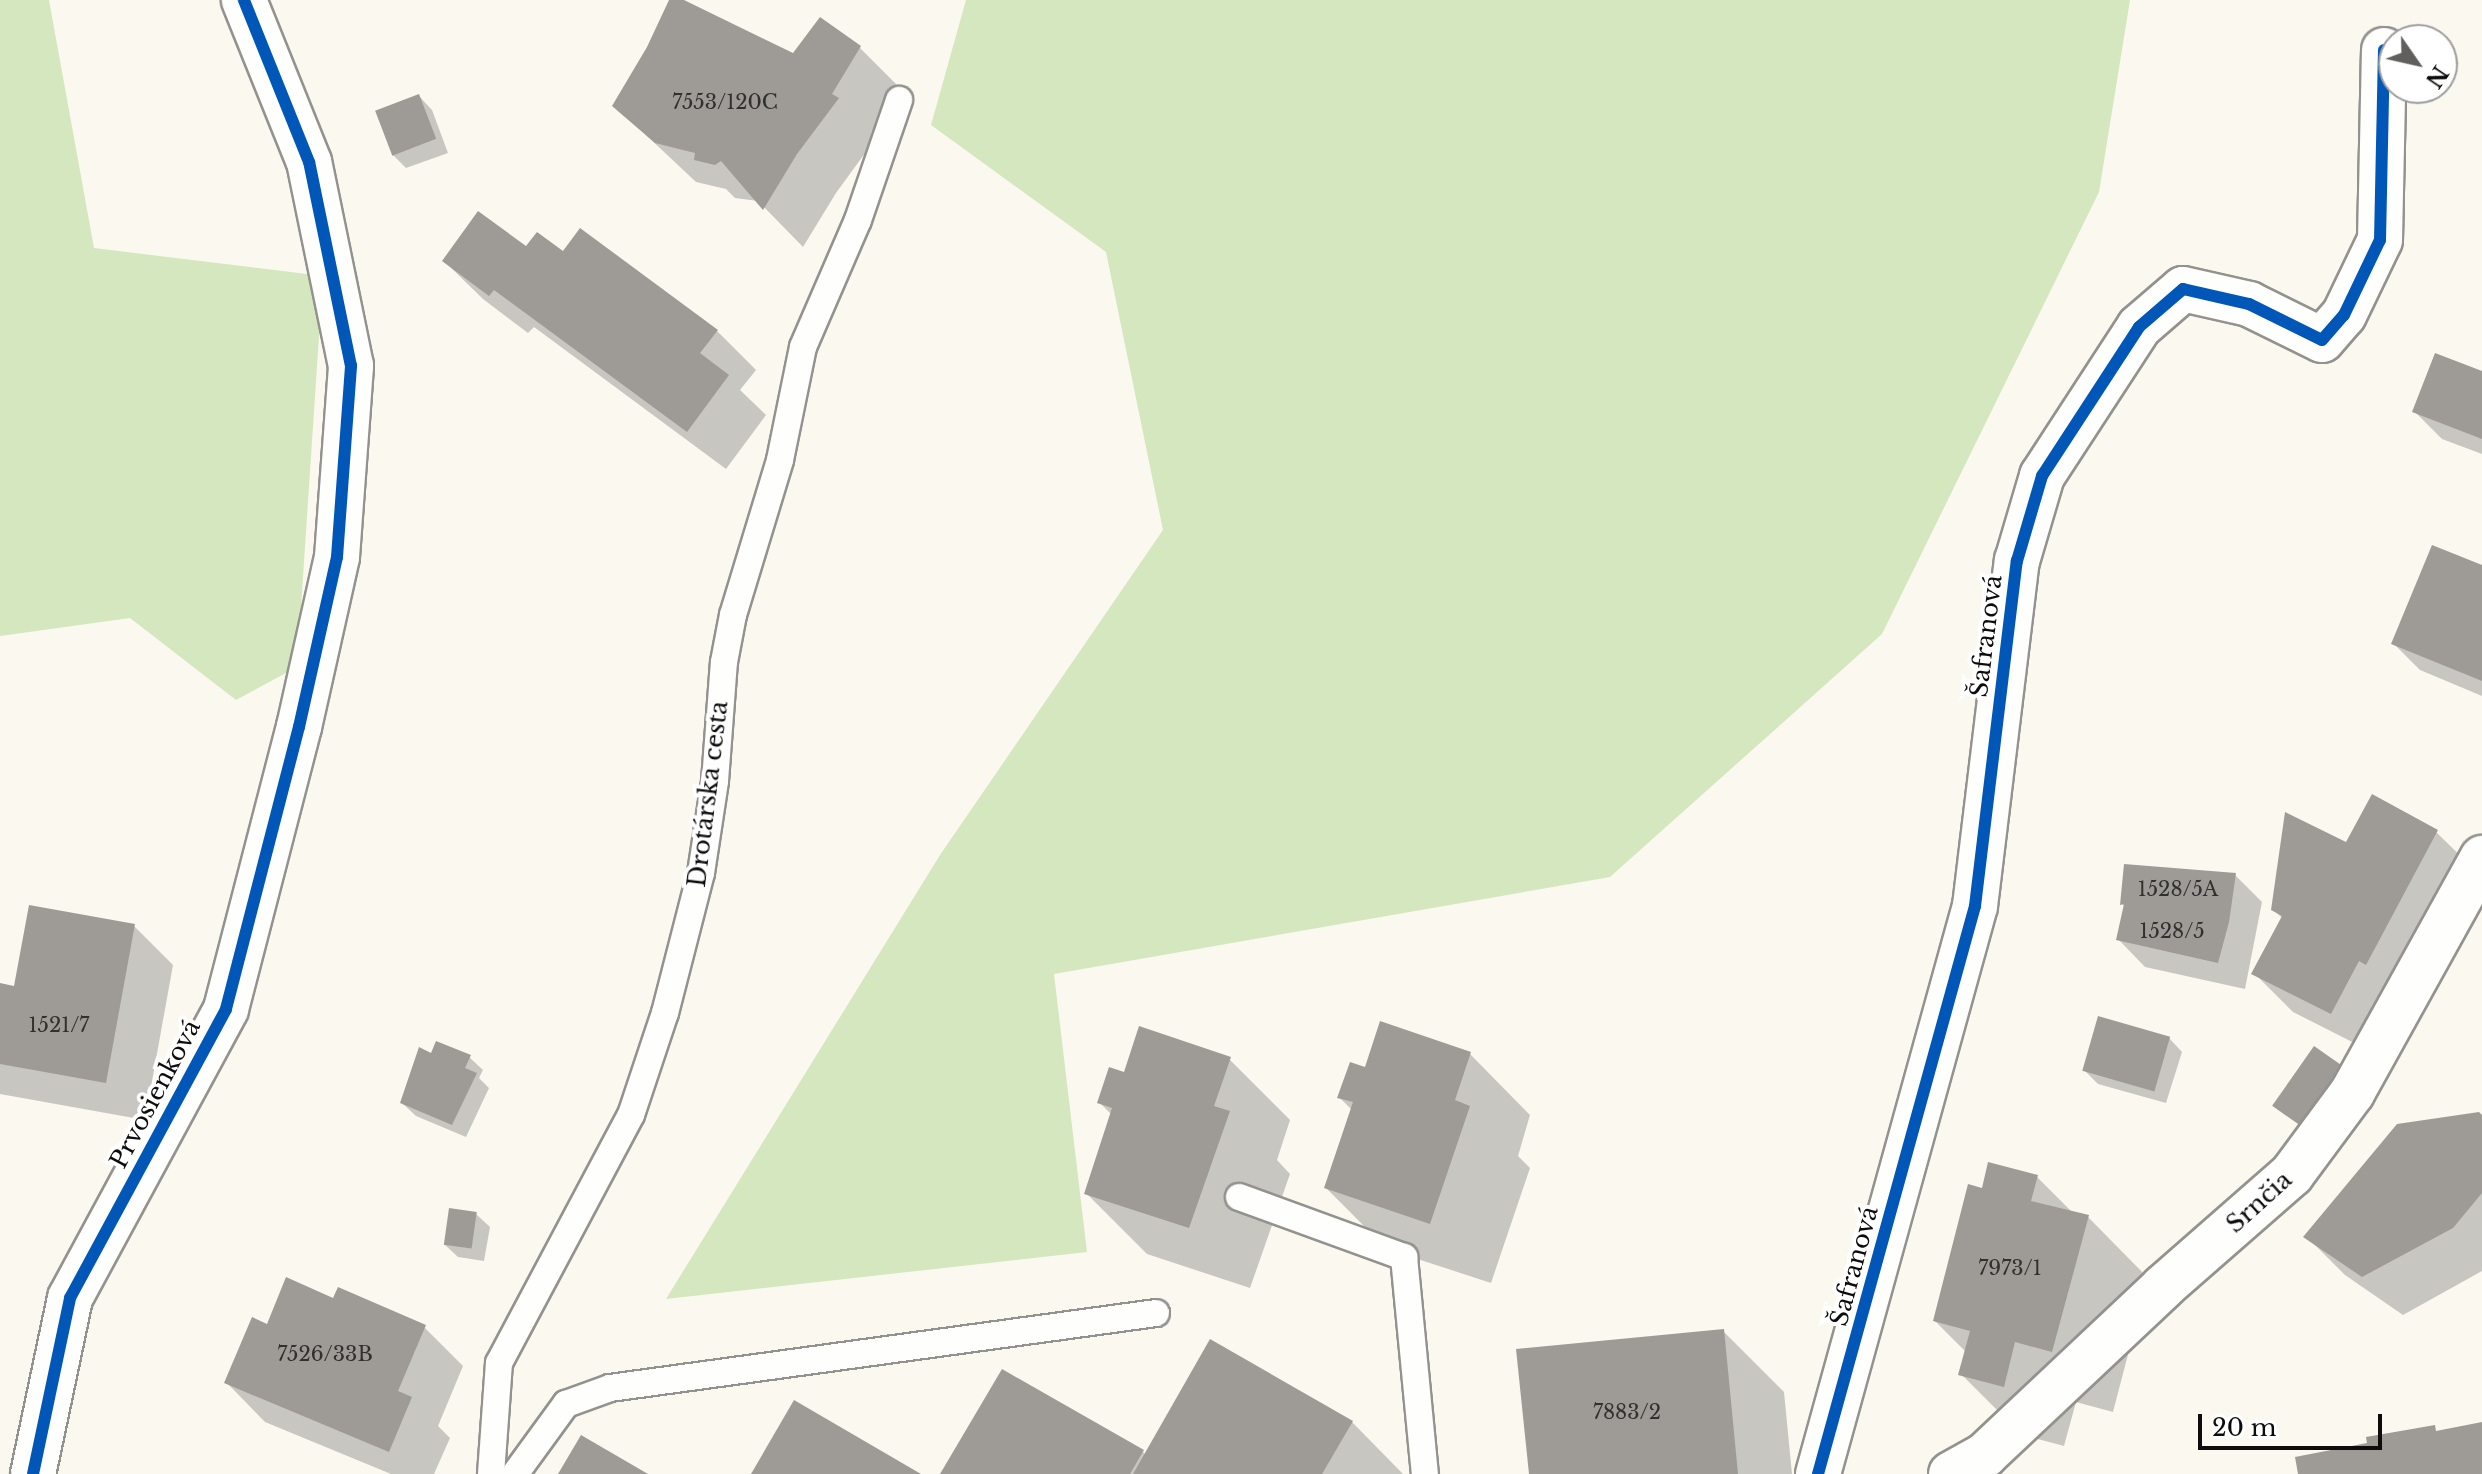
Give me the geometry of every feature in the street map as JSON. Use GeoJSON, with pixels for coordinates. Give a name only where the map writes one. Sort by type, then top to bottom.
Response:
{"type":"FeatureCollection","features":[{"type":"Feature","properties":{"kind":"street","name":"Prvosienková"},"geometry":{"type":"LineString","coordinates":[[33,1474],[70,1298],[226,1009],[299,727],[337,557],[351,366],[309,162],[244,0]]}},
{"type":"Feature","properties":{"kind":"street","name":"Šafranová"},"geometry":{"type":"LineString","coordinates":[[1818,1474],[1975,906],[2017,561],[2042,476],[2139,327],[2183,289],[2249,304],[2322,340],[2344,315],[2380,240],[2383,104]]}},
{"type":"Feature","properties":{"kind":"street","name":"Srnčia"},"geometry":{"type":"LineString","coordinates":[[1951,1474],[1985,1455],[2163,1287],[2292,1174],[2352,1093],[2482,858]]}},
{"type":"Feature","properties":{"kind":"lane","name":"Drotárska cesta"},"geometry":{"type":"LineString","coordinates":[[491,1474],[499,1363],[631,1115],[665,1013],[701,873],[715,781],[724,662],[733,615],[780,460],[803,347],[858,220],[899,100]]}},
{"type":"Feature","properties":{"kind":"lane"},"geometry":{"type":"LineString","coordinates":[[1239,1197],[1404,1257],[1425,1474]]}},
{"type":"Feature","properties":{"kind":"lane"},"geometry":{"type":"LineString","coordinates":[[515,1474],[566,1404],[610,1388],[1156,1313]]}},
{"type":"Feature","properties":{"kind":"green space"},"geometry":{"type":"Polygon","coordinates":[[[0,0],[49,0],[94,248],[323,276],[297,667],[236,700],[130,618],[0,636],[0,0]]]}},
{"type":"Feature","properties":{"kind":"green space"},"geometry":{"type":"Polygon","coordinates":[[[966,0],[2130,0],[2099,192],[1882,634],[1610,877],[1054,974],[1087,1252],[666,1299],[940,855],[1163,530],[1106,252],[931,125],[966,0]]]}},
{"type":"Feature","properties":{"kind":"building"},"geometry":{"type":"Polygon","coordinates":[[[669,0],[684,0],[793,53],[820,17],[861,46],[832,94],[839,98],[797,154],[763,210],[721,161],[715,165],[694,160],[695,153],[655,143],[612,106],[647,47],[669,0]]]}},
{"type":"Feature","properties":{"kind":"building"},"geometry":{"type":"Polygon","coordinates":[[[419,94],[436,139],[392,156],[375,111],[419,94]]]}},
{"type":"Feature","properties":{"kind":"building"},"geometry":{"type":"Polygon","coordinates":[[[478,211],[526,246],[537,232],[563,251],[580,228],[718,330],[700,353],[729,375],[687,432],[494,290],[489,296],[442,261],[478,211]]]}},
{"type":"Feature","properties":{"kind":"building"},"geometry":{"type":"Polygon","coordinates":[[[2435,353],[2482,371],[2482,439],[2412,412],[2435,353]]]}},
{"type":"Feature","properties":{"kind":"building"},"geometry":{"type":"Polygon","coordinates":[[[2432,545],[2482,565],[2482,681],[2391,644],[2432,545]]]}},
{"type":"Feature","properties":{"kind":"building"},"geometry":{"type":"Polygon","coordinates":[[[2372,794],[2438,830],[2366,965],[2359,961],[2331,1014],[2251,974],[2282,916],[2271,910],[2285,812],[2346,842],[2372,794]]]}},
{"type":"Feature","properties":{"kind":"building"},"geometry":{"type":"Polygon","coordinates":[[[2124,864],[2236,873],[2229,922],[2218,963],[2116,940],[2124,904],[2120,905],[2124,864]]]}},
{"type":"Feature","properties":{"kind":"building"},"geometry":{"type":"Polygon","coordinates":[[[29,905],[135,924],[106,1083],[0,1064],[0,983],[14,986],[29,905]]]}},
{"type":"Feature","properties":{"kind":"building"},"geometry":{"type":"Polygon","coordinates":[[[2098,1016],[2170,1037],[2154,1091],[2082,1071],[2098,1016]]]}},
{"type":"Feature","properties":{"kind":"building"},"geometry":{"type":"Polygon","coordinates":[[[1380,1021],[1471,1052],[1455,1100],[1470,1106],[1430,1224],[1324,1188],[1353,1102],[1337,1098],[1350,1062],[1365,1067],[1380,1021]]]}},
{"type":"Feature","properties":{"kind":"building"},"geometry":{"type":"Polygon","coordinates":[[[1139,1026],[1231,1057],[1214,1106],[1230,1111],[1189,1228],[1084,1194],[1112,1108],[1097,1103],[1109,1067],[1124,1072],[1139,1026]]]}},
{"type":"Feature","properties":{"kind":"building"},"geometry":{"type":"Polygon","coordinates":[[[436,1041],[471,1055],[465,1068],[477,1073],[452,1125],[400,1103],[419,1047],[431,1053],[436,1041]]]}},
{"type":"Feature","properties":{"kind":"building"},"geometry":{"type":"Polygon","coordinates":[[[2314,1046],[2351,1072],[2309,1132],[2272,1106],[2314,1046]]]}},
{"type":"Feature","properties":{"kind":"building"},"geometry":{"type":"Polygon","coordinates":[[[2479,1112],[2482,1115],[2482,1193],[2453,1228],[2362,1277],[2303,1237],[2397,1124],[2479,1112]]]}},
{"type":"Feature","properties":{"kind":"building"},"geometry":{"type":"Polygon","coordinates":[[[1988,1162],[2038,1175],[2031,1201],[2089,1215],[2052,1352],[2015,1342],[2004,1387],[1958,1375],[1970,1331],[1933,1321],[1968,1184],[1982,1188],[1988,1162]]]}},
{"type":"Feature","properties":{"kind":"building"},"geometry":{"type":"Polygon","coordinates":[[[449,1208],[477,1212],[472,1249],[444,1245],[449,1208]]]}},
{"type":"Feature","properties":{"kind":"building"},"geometry":{"type":"Polygon","coordinates":[[[286,1277],[333,1298],[338,1287],[426,1325],[398,1391],[412,1397],[389,1452],[224,1383],[252,1317],[267,1324],[286,1277]]]}},
{"type":"Feature","properties":{"kind":"building"},"geometry":{"type":"Polygon","coordinates":[[[1724,1329],[1738,1474],[1529,1474],[1516,1349],[1724,1329]]]}},
{"type":"Feature","properties":{"kind":"building"},"geometry":{"type":"Polygon","coordinates":[[[1210,1339],[1353,1421],[1322,1474],[1133,1474],[1210,1339]]]}},
{"type":"Feature","properties":{"kind":"building"},"geometry":{"type":"Polygon","coordinates":[[[1002,1369],[1144,1450],[1130,1474],[940,1474],[1002,1369]]]}},
{"type":"Feature","properties":{"kind":"building"},"geometry":{"type":"Polygon","coordinates":[[[794,1400],[921,1474],[751,1474],[794,1400]]]}},
{"type":"Feature","properties":{"kind":"building"},"geometry":{"type":"Polygon","coordinates":[[[2482,1422],[2482,1474],[2298,1474],[2295,1457],[2367,1443],[2366,1437],[2435,1425],[2436,1431],[2482,1422]]]}},
{"type":"Feature","properties":{"kind":"building"},"geometry":{"type":"Polygon","coordinates":[[[581,1435],[648,1474],[558,1474],[581,1435]]]}},
{"type":"Feature","properties":{"kind":"cycle path"},"geometry":{"type":"LineString","coordinates":[[33,1474],[70,1298],[226,1009],[299,727],[337,557],[351,366],[309,162],[244,0]]}},
{"type":"Feature","properties":{"kind":"cycle path"},"geometry":{"type":"LineString","coordinates":[[1818,1474],[1975,906],[2017,561],[2042,476],[2139,327],[2183,289],[2249,304],[2322,340],[2344,315],[2380,240],[2383,104]]}}]}
